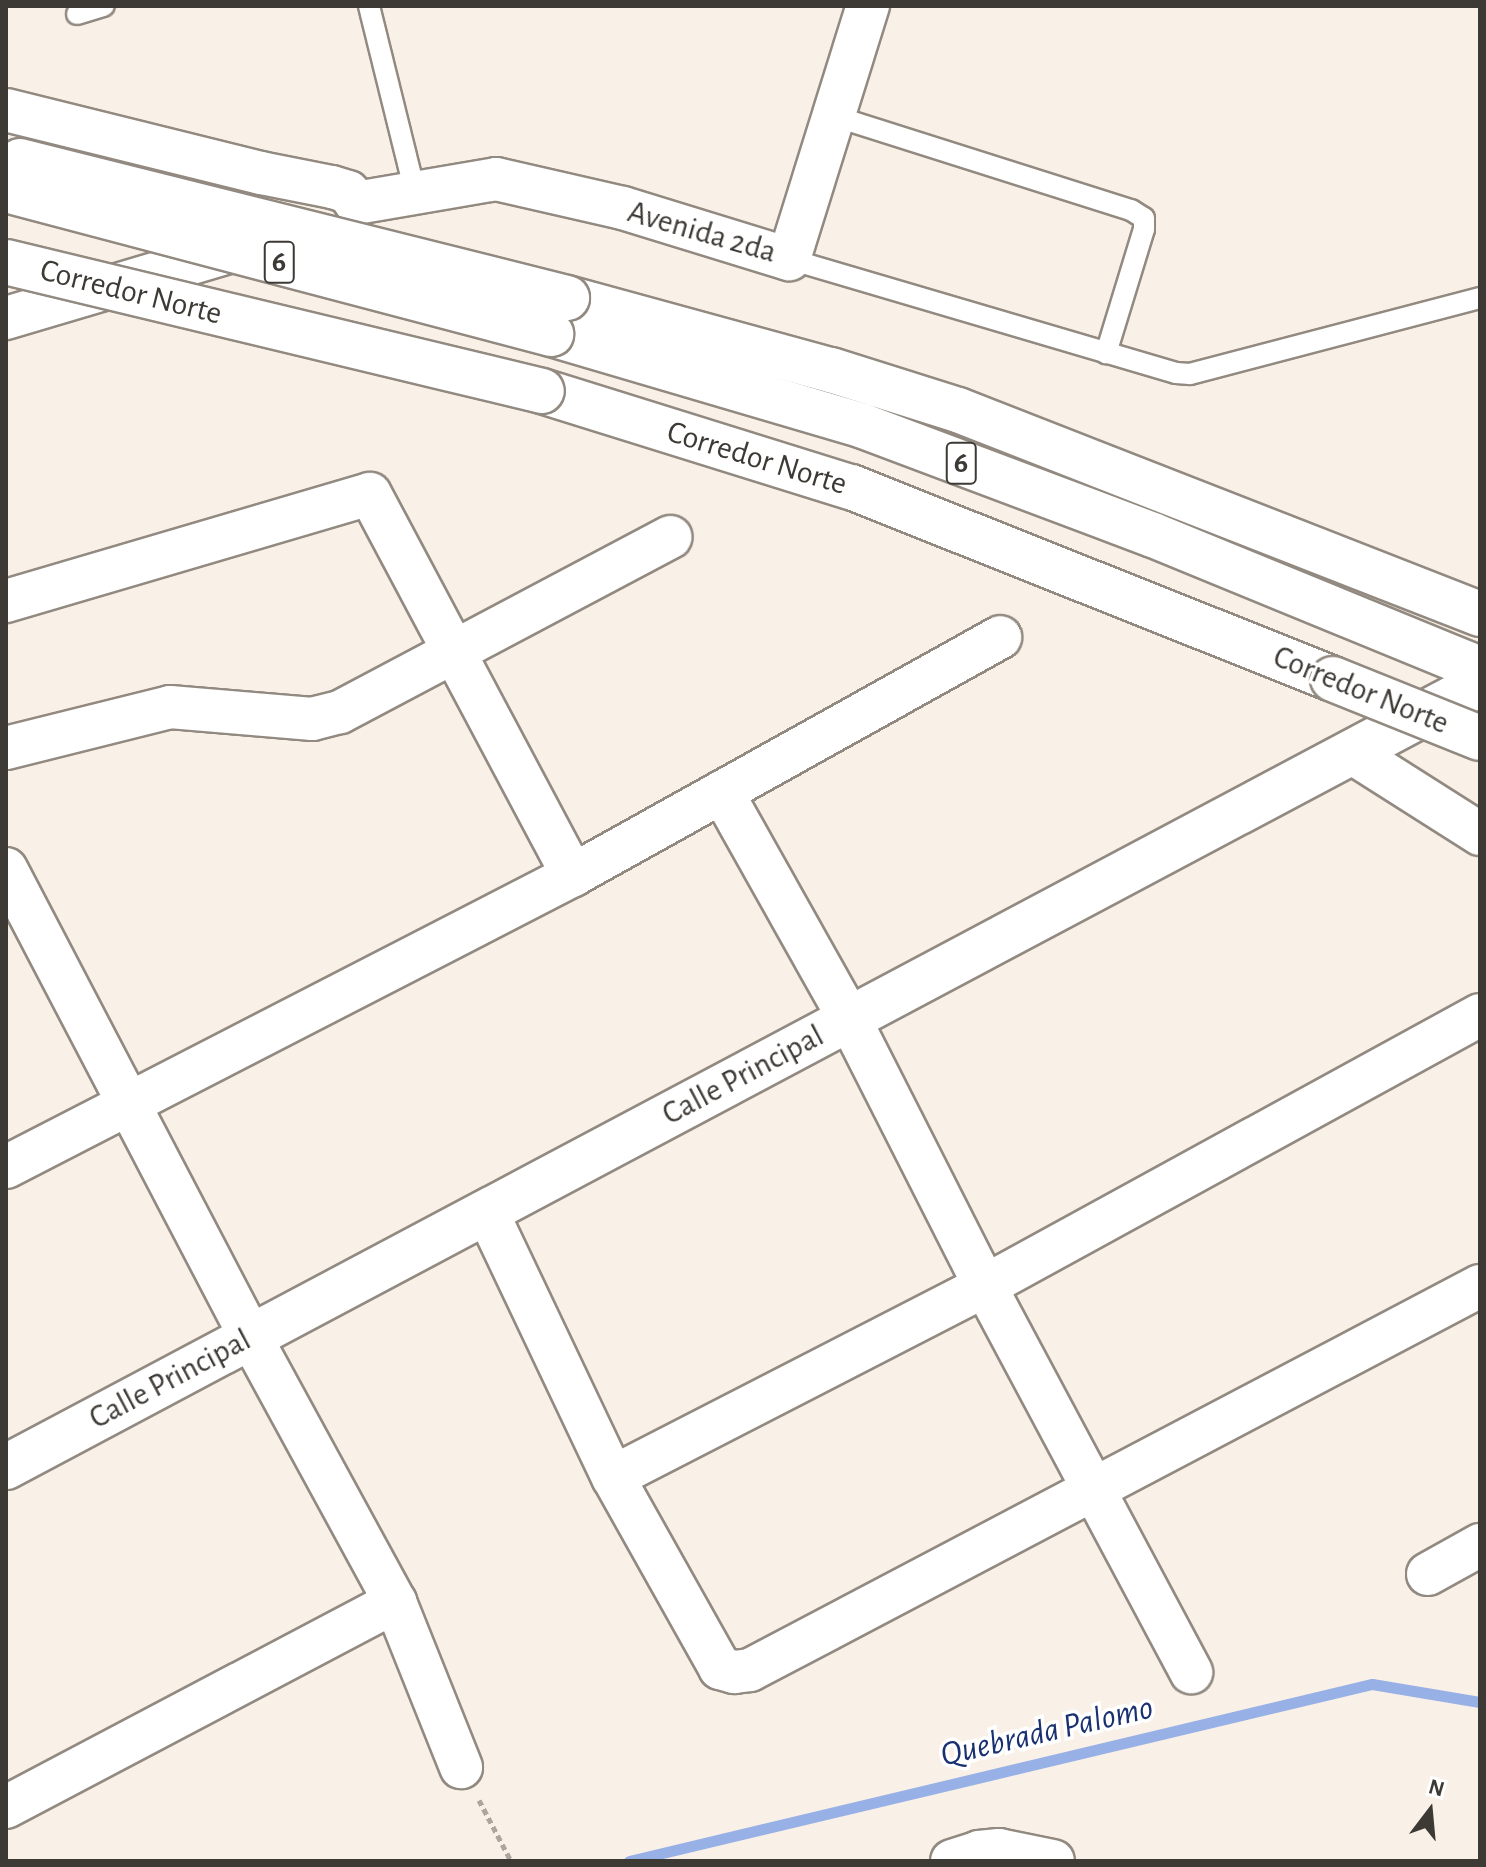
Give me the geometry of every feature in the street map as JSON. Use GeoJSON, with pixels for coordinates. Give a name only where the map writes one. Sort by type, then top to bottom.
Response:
{"type":"FeatureCollection","features":[{"type":"Feature","properties":{"kind":"main road","name":"Corredor Norte"},"geometry":{"type":"LineString","coordinates":[[11,170],[559,316],[1153,535],[1480,669]]}},
{"type":"Feature","properties":{"kind":"main road","name":"Corredor Norte"},"geometry":{"type":"LineString","coordinates":[[6,262],[542,391],[851,487],[1480,738]]}},
{"type":"Feature","properties":{"kind":"main road"},"geometry":{"type":"LineString","coordinates":[[559,316],[757,349],[958,410],[1480,614]]}},
{"type":"Feature","properties":{"kind":"main road","name":"Calle Principal"},"geometry":{"type":"LineString","coordinates":[[6,1467],[1480,684]]}},
{"type":"Feature","properties":{"kind":"street","name":"Avenida 2da"},"geometry":{"type":"LineString","coordinates":[[356,203],[496,179],[623,208],[789,259],[866,7]]}},
{"type":"Feature","properties":{"kind":"street"},"geometry":{"type":"LineString","coordinates":[[6,110],[261,173],[332,187],[348,192],[356,203],[351,217],[6,318]]}},
{"type":"Feature","properties":{"kind":"street"},"geometry":{"type":"LineString","coordinates":[[6,601],[370,494],[573,875]]}},
{"type":"Feature","properties":{"kind":"street"},"geometry":{"type":"LineString","coordinates":[[6,748],[170,707],[312,719],[340,712],[671,537]]}},
{"type":"Feature","properties":{"kind":"street"},"geometry":{"type":"LineString","coordinates":[[6,1167],[573,875],[1000,637]]}},
{"type":"Feature","properties":{"kind":"street"},"geometry":{"type":"LineString","coordinates":[[1351,752],[1480,834]]}},
{"type":"Feature","properties":{"kind":"street"},"geometry":{"type":"LineString","coordinates":[[722,792],[849,1018],[985,1286],[1191,1672]]}},
{"type":"Feature","properties":{"kind":"street"},"geometry":{"type":"LineString","coordinates":[[6,869],[250,1336],[395,1602],[461,1767]]}},
{"type":"Feature","properties":{"kind":"street"},"geometry":{"type":"LineString","coordinates":[[613,1477],[985,1286],[1480,1015]]}},
{"type":"Feature","properties":{"kind":"street"},"geometry":{"type":"LineString","coordinates":[[487,1212],[613,1477],[720,1668],[734,1672],[750,1670],[1480,1286]]}},
{"type":"Feature","properties":{"kind":"street"},"geometry":{"type":"LineString","coordinates":[[1428,1574],[1480,1545]]}},
{"type":"Feature","properties":{"kind":"street"},"geometry":{"type":"LineString","coordinates":[[6,1807],[395,1602]]}},
{"type":"Feature","properties":{"kind":"street"},"geometry":{"type":"LineString","coordinates":[[952,1861],[979,1852],[999,1850],[1053,1861]]}},
{"type":"Feature","properties":{"kind":"lane"},"geometry":{"type":"LineString","coordinates":[[77,14],[104,6]]}},
{"type":"Feature","properties":{"kind":"lane"},"geometry":{"type":"LineString","coordinates":[[369,6],[415,192]]}},
{"type":"Feature","properties":{"kind":"lane"},"geometry":{"type":"LineString","coordinates":[[834,116],[1131,210],[1144,218],[1144,229],[1106,353]]}},
{"type":"Feature","properties":{"kind":"lane"},"geometry":{"type":"LineString","coordinates":[[789,259],[1106,353],[1176,373],[1190,374],[1480,298]]}},
{"type":"Feature","properties":{"kind":"path"},"geometry":{"type":"LineString","coordinates":[[461,1767],[511,1861]]}},
{"type":"Feature","properties":{"kind":"waterway","name":"Quebrada Palomo"},"geometry":{"type":"LineString","coordinates":[[629,1861],[1372,1684],[1480,1702]]}}]}
